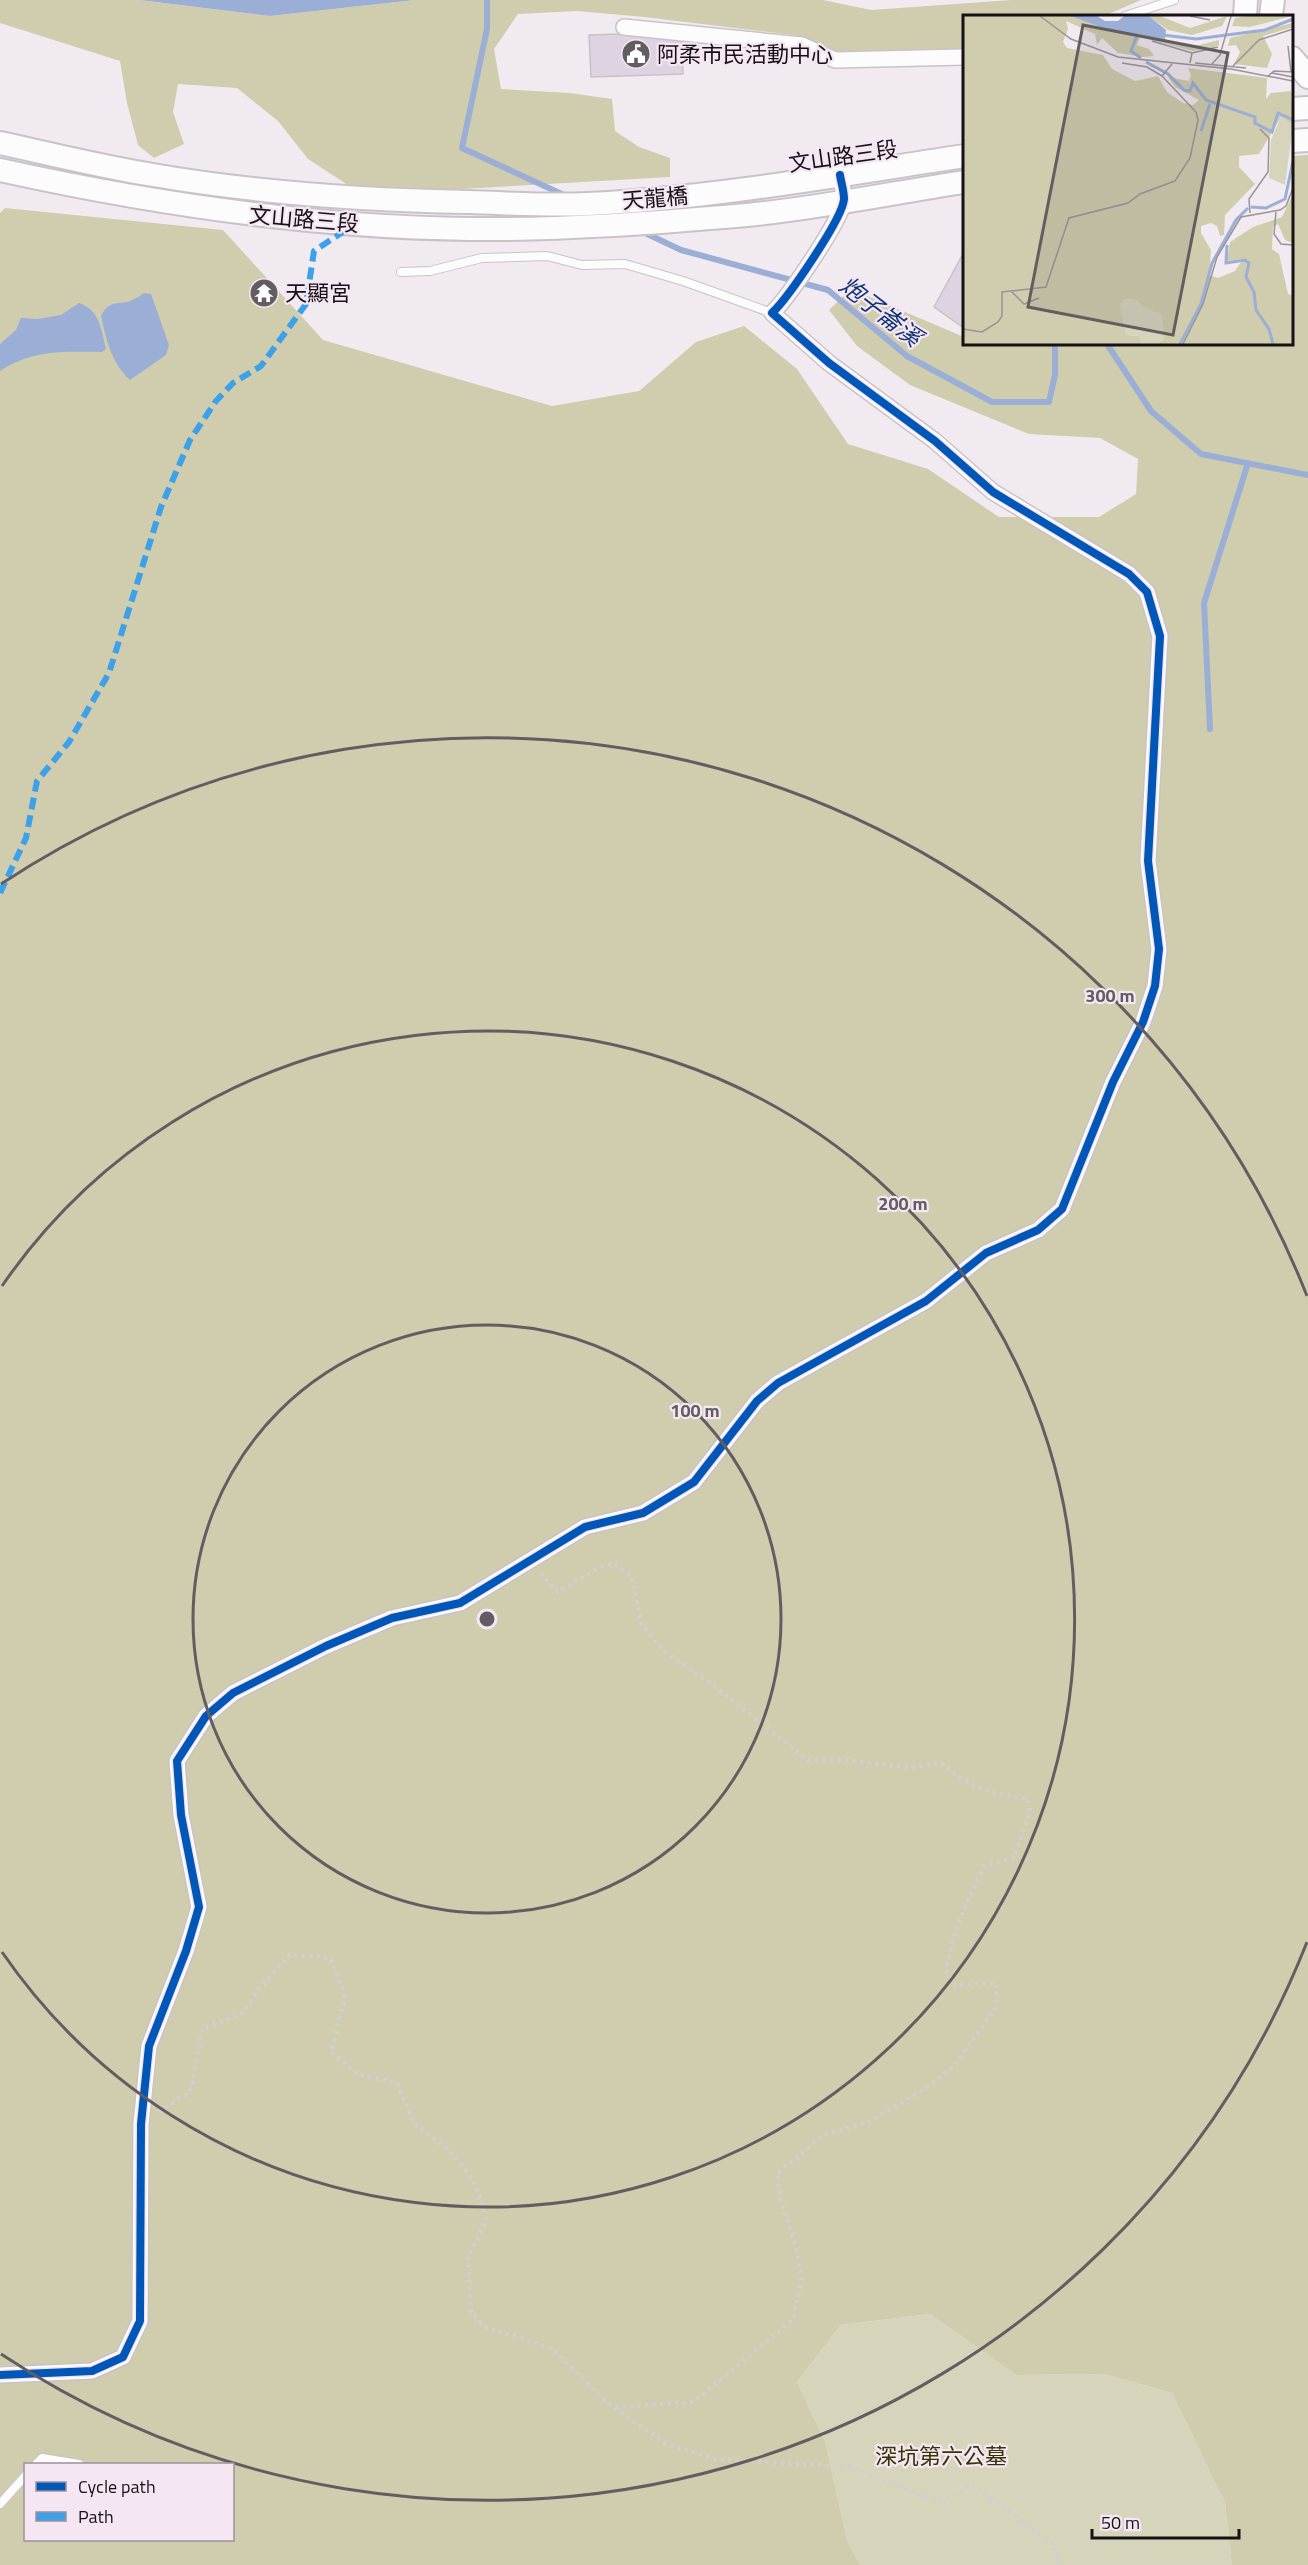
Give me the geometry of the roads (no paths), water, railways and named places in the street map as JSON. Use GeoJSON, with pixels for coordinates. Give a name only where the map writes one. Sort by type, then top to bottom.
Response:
{"type":"FeatureCollection","features":[{"type":"Feature","properties":{"kind":"main road"},"geometry":{"type":"LineString","coordinates":[[1245,15],[1246,0]]}},
{"type":"Feature","properties":{"kind":"main road"},"geometry":{"type":"LineString","coordinates":[[1271,15],[1273,0]]}},
{"type":"Feature","properties":{"kind":"main road"},"geometry":{"type":"LineString","coordinates":[[1293,59],[1308,77]]}},
{"type":"Feature","properties":{"kind":"main road"},"geometry":{"type":"LineString","coordinates":[[1293,110],[1308,108]]}},
{"type":"Feature","properties":{"kind":"main road"},"geometry":{"type":"LineString","coordinates":[[1293,141],[1308,140]]}},
{"type":"Feature","properties":{"kind":"main road","name":"文山路三段"},"geometry":{"type":"LineString","coordinates":[[0,143],[152,175],[203,182],[382,200],[585,204]]}},
{"type":"Feature","properties":{"kind":"main road","name":"文山路三段"},"geometry":{"type":"LineString","coordinates":[[726,190],[963,156]]}},
{"type":"Feature","properties":{"kind":"main road","name":"文山路三段"},"geometry":{"type":"LineString","coordinates":[[0,170],[199,208],[355,224],[468,229],[611,224]]}},
{"type":"Feature","properties":{"kind":"main road"},"geometry":{"type":"LineString","coordinates":[[199,208],[203,182]]}},
{"type":"Feature","properties":{"kind":"main road","name":"文山路三段"},"geometry":{"type":"LineString","coordinates":[[749,215],[963,182]]}},
{"type":"Feature","properties":{"kind":"main road","name":"天龍橋"},"geometry":{"type":"LineString","coordinates":[[585,204],[726,190]]}},
{"type":"Feature","properties":{"kind":"main road","name":"天龍橋"},"geometry":{"type":"LineString","coordinates":[[611,224],[749,215]]}},
{"type":"Feature","properties":{"kind":"street"},"geometry":{"type":"LineString","coordinates":[[624,27],[802,45],[835,60],[963,57]]}},
{"type":"Feature","properties":{"kind":"street"},"geometry":{"type":"LineString","coordinates":[[0,2375],[93,2370],[123,2357],[140,2320],[141,2124],[149,2046],[186,1952],[199,1907],[182,1815],[177,1761],[206,1716],[233,1693],[326,1646],[392,1618],[460,1602],[531,1562],[585,1527],[642,1513],[694,1482],[757,1401],[778,1383],[926,1301],[986,1253],[1038,1230],[1062,1209],[1113,1082],[1143,1022],[1155,986],[1159,949],[1149,861],[1160,636],[1147,592],[1129,574],[993,492],[935,441],[829,363],[777,308],[824,242],[844,200],[840,175]]}},
{"type":"Feature","properties":{"kind":"lane"},"geometry":{"type":"LineString","coordinates":[[1128,15],[1174,0]]}},
{"type":"Feature","properties":{"kind":"lane"},"geometry":{"type":"LineString","coordinates":[[401,272],[430,271],[482,258],[547,256],[582,265],[625,264],[777,308]]}},
{"type":"Feature","properties":{"kind":"lane"},"geometry":{"type":"LineString","coordinates":[[37,2463],[42,2458],[73,2463]]}},
{"type":"Feature","properties":{"kind":"lane"},"geometry":{"type":"LineString","coordinates":[[0,2504],[24,2477]]}},
{"type":"Feature","properties":{"kind":"water"},"geometry":{"type":"Polygon","coordinates":[[[139,0],[415,0],[270,16],[139,0]]]}},
{"type":"Feature","properties":{"kind":"water"},"geometry":{"type":"Polygon","coordinates":[[[144,293],[151,294],[169,345],[166,355],[130,380],[114,359],[101,316],[110,305],[130,301],[144,293]]]}},
{"type":"Feature","properties":{"kind":"water"},"geometry":{"type":"Polygon","coordinates":[[[79,303],[95,315],[106,349],[102,352],[62,352],[37,355],[0,371],[0,344],[16,330],[21,318],[38,319],[61,315],[79,303]]]}},
{"type":"Feature","properties":{"kind":"waterway","name":"炮子崙溪"},"geometry":{"type":"LineString","coordinates":[[487,0],[487,29],[462,148],[566,196]]}},
{"type":"Feature","properties":{"kind":"waterway","name":"炮子崙溪"},"geometry":{"type":"LineString","coordinates":[[641,231],[681,250],[828,290],[907,356],[992,402],[1049,402],[1055,375],[1055,345]]}},
{"type":"Feature","properties":{"kind":"waterway","name":"炮子崙溪"},"geometry":{"type":"LineString","coordinates":[[1108,345],[1151,411],[1201,454],[1308,475]]}},
{"type":"Feature","properties":{"kind":"waterway"},"geometry":{"type":"LineString","coordinates":[[1210,729],[1204,603],[1248,463]]}},
{"type":"Feature","properties":{"kind":"place","name":"阿柔市民活動中心"},"geometry":{"type":"Point","coordinates":[636,54]}},
{"type":"Feature","properties":{"kind":"place","name":"天顯宮"},"geometry":{"type":"Point","coordinates":[264,293]}},
{"type":"Feature","properties":{"kind":"park label","name":"深坑第六公墓"},"geometry":{"type":"Point","coordinates":[941,2456]}}]}
